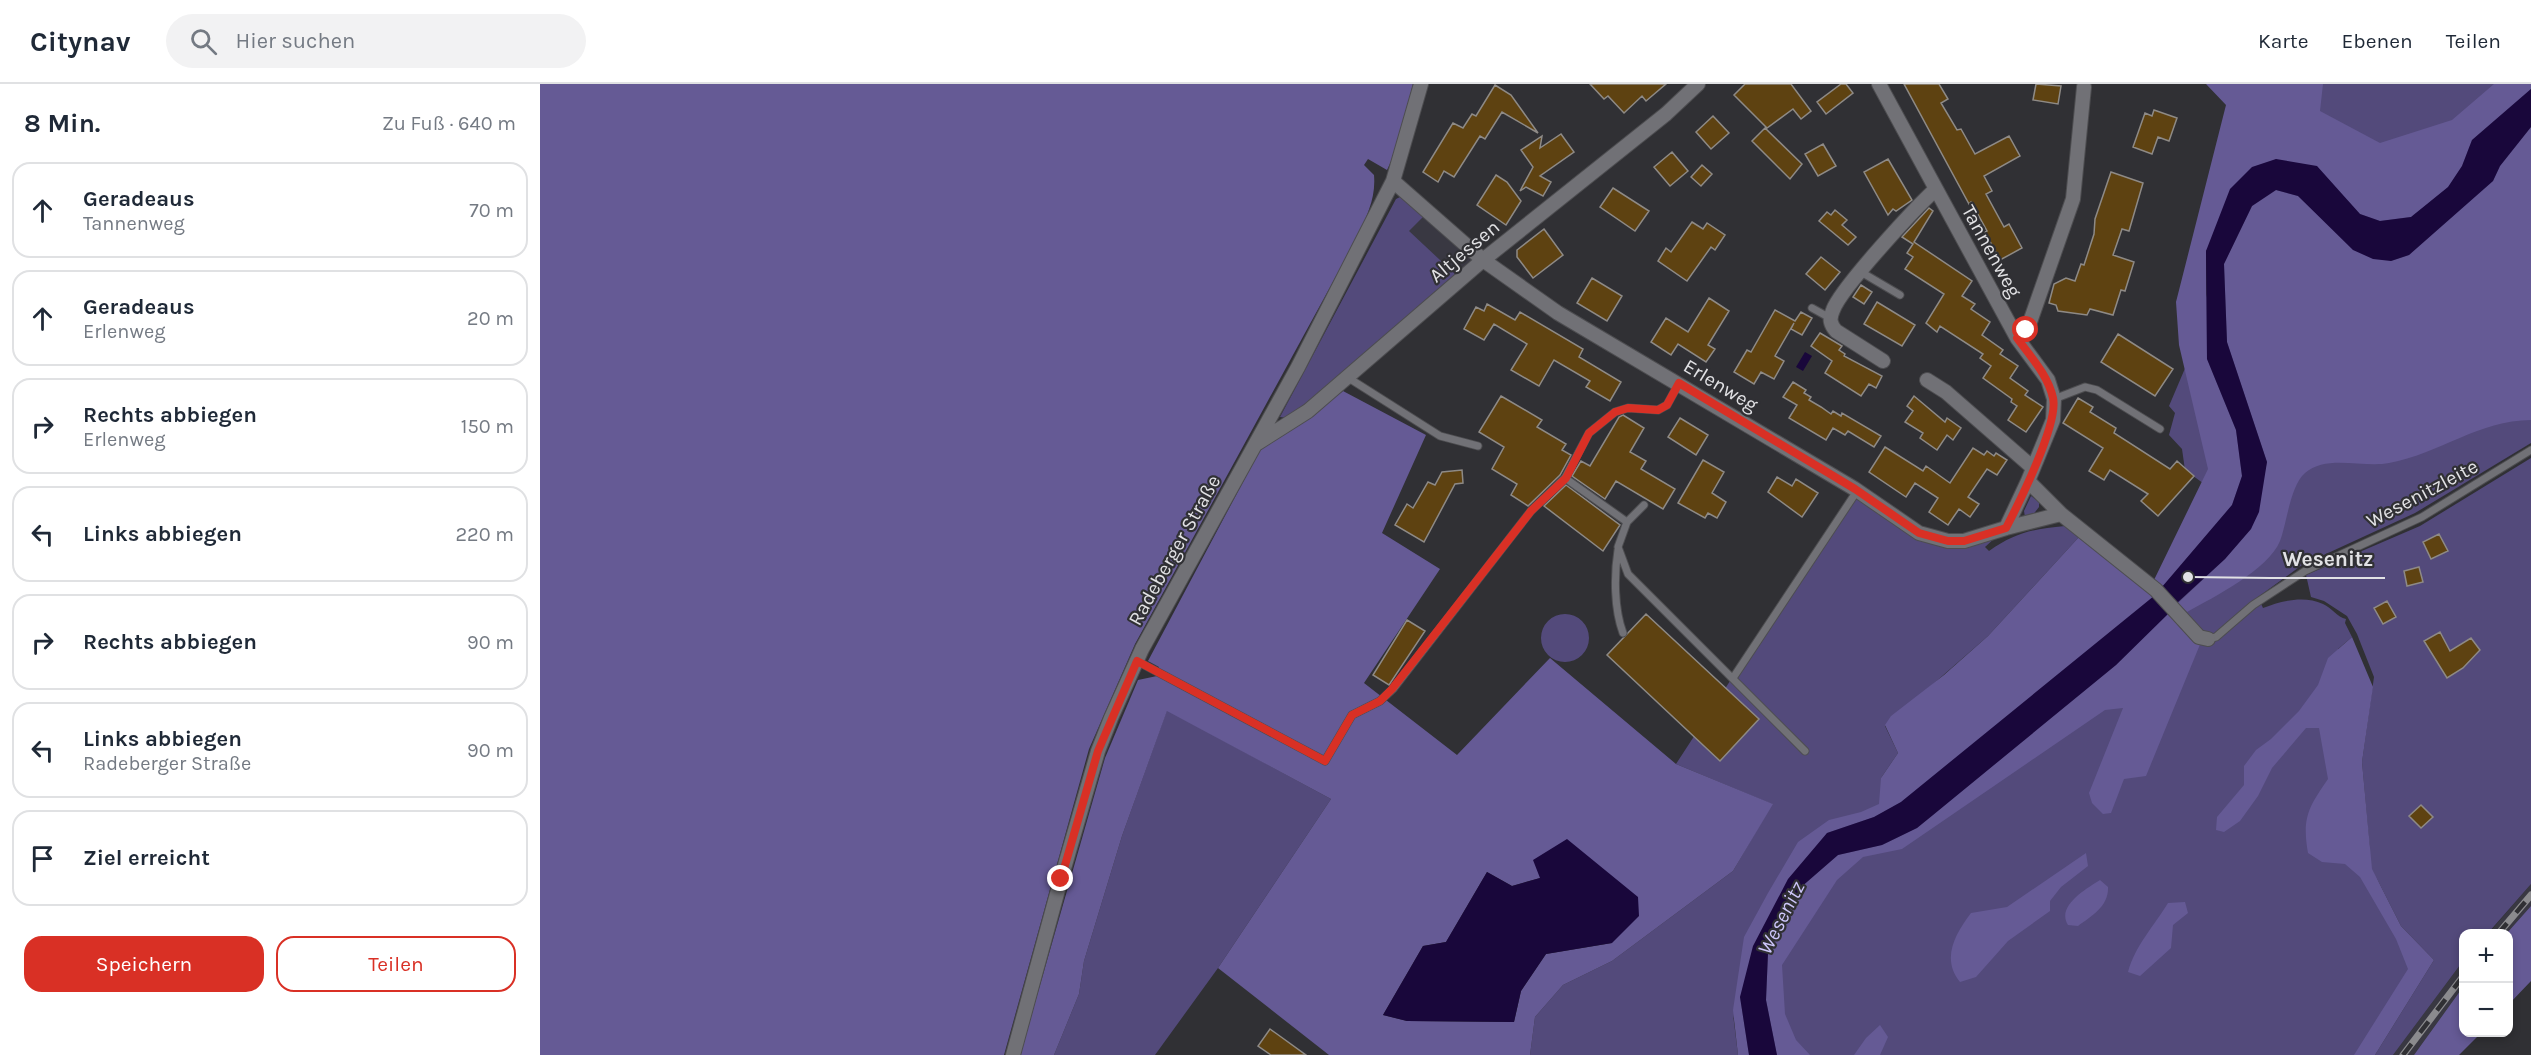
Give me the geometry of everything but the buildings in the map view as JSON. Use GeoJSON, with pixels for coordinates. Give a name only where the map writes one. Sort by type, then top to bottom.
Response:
{"type":"FeatureCollection","features":[{"type":"Feature","properties":{"kind":"street","name":"Radeberger Straße"},"geometry":{"type":"LineString","coordinates":[[1013,1055],[1098,751],[1137,661],[1298,367],[1393,181],[1421,84]]}},
{"type":"Feature","properties":{"kind":"street","name":"Altjessen"},"geometry":{"type":"LineString","coordinates":[[1254,446],[1308,411],[1483,260],[1666,114],[1698,84]]}},
{"type":"Feature","properties":{"kind":"street","name":"Tannenweg"},"geometry":{"type":"LineString","coordinates":[[1879,84],[2017,338],[2048,381],[2054,399]]}},
{"type":"Feature","properties":{"kind":"street"},"geometry":{"type":"LineString","coordinates":[[2017,338],[2030,322],[2073,199],[2083,85]]}},
{"type":"Feature","properties":{"kind":"street","name":"Erlenweg"},"geometry":{"type":"LineString","coordinates":[[1393,181],[1483,260],[1558,312],[1857,491],[1919,533],[1933,538],[1964,541],[2061,514]]}},
{"type":"Feature","properties":{"kind":"street"},"geometry":{"type":"LineString","coordinates":[[1883,362],[1836,332],[1830,318],[1836,303],[1861,272],[1936,189]]}},
{"type":"Feature","properties":{"kind":"street"},"geometry":{"type":"LineString","coordinates":[[1927,380],[1946,392],[2030,474],[2061,514],[2156,590],[2199,637],[2208,639]]}},
{"type":"Feature","properties":{"kind":"street"},"geometry":{"type":"LineString","coordinates":[[2006,528],[2053,420],[2054,399]]}},
{"type":"Feature","properties":{"kind":"lane"},"geometry":{"type":"LineString","coordinates":[[1861,272],[1899,295]]}},
{"type":"Feature","properties":{"kind":"lane"},"geometry":{"type":"LineString","coordinates":[[1812,308],[1830,318]]}},
{"type":"Feature","properties":{"kind":"lane"},"geometry":{"type":"LineString","coordinates":[[1347,377],[1440,436],[1478,446]]}},
{"type":"Feature","properties":{"kind":"lane"},"geometry":{"type":"LineString","coordinates":[[1137,661],[1325,761],[1352,715],[1380,701],[1392,689],[1531,511],[1566,478],[1589,433],[1605,419],[1628,408],[1658,410],[1667,405],[1679,383]]}},
{"type":"Feature","properties":{"kind":"lane"},"geometry":{"type":"LineString","coordinates":[[2054,399],[2085,387],[2097,390],[2160,429]]}},
{"type":"Feature","properties":{"kind":"lane","name":"Wesenitzleite"},"geometry":{"type":"LineString","coordinates":[[2208,639],[2216,637],[2253,605],[2305,570],[2422,517],[2531,450]]}},
{"type":"Feature","properties":{"kind":"lane"},"geometry":{"type":"LineString","coordinates":[[1566,478],[1627,522]]}},
{"type":"Feature","properties":{"kind":"lane"},"geometry":{"type":"LineString","coordinates":[[1733,678],[1857,491]]}},
{"type":"Feature","properties":{"kind":"lane"},"geometry":{"type":"LineString","coordinates":[[1623,633],[1620,624],[1615,568],[1618,547],[1627,522],[1644,505]]}},
{"type":"Feature","properties":{"kind":"lane"},"geometry":{"type":"LineString","coordinates":[[1618,547],[1628,574],[1805,751]]}},
{"type":"Feature","properties":{"kind":"shaded area"},"geometry":{"type":"Polygon","coordinates":[[[540,84],[1413,84],[1395,153],[1387,170],[1368,159],[1364,165],[1374,175],[1374,191],[1358,236],[1135,644],[1089,749],[1004,1055],[540,1055],[540,84]]]}},
{"type":"Feature","properties":{"kind":"shaded area"},"geometry":{"type":"Polygon","coordinates":[[[2206,84],[2323,84],[2320,111],[2380,143],[2452,120],[2494,84],[2531,84],[2531,89],[2472,140],[2462,166],[2448,188],[2411,217],[2380,221],[2360,214],[2349,202],[2276,159],[2206,251],[2207,359],[2236,430],[2242,476],[2232,505],[2162,587],[2154,580],[2208,469],[2179,345],[2176,302],[2226,105],[2206,84]]]}},
{"type":"Feature","properties":{"kind":"shaded area"},"geometry":{"type":"Polygon","coordinates":[[[2216,84],[2531,84],[2531,443],[2415,513],[2302,565],[2258,597],[2263,608],[2300,599],[2316,601],[2346,619],[2345,623],[2352,637],[2338,649],[2370,851],[2362,762],[2374,677],[2357,634],[2347,616],[2324,601],[2311,597],[2306,575],[2420,526],[2531,458],[2531,884],[2492,929],[2459,929],[2459,966],[2393,1055],[2375,1055],[2434,960],[2401,926],[2376,877],[2419,971],[2370,1055],[1742,1055],[1733,1014],[1738,1055],[1530,1055],[1535,1017],[1563,985],[1612,961],[1733,871],[1772,804],[1676,764],[1855,489],[1919,533],[1948,541],[2006,528],[1985,547],[1989,551],[2025,532],[2043,529],[2065,526],[2079,537],[1988,636],[1885,726],[1898,753],[1881,778],[2123,618],[2222,497],[2185,470],[2182,449],[2169,435],[2175,413],[2169,406],[2186,366],[2251,144],[2216,84]]]}},
{"type":"Feature","properties":{"kind":"shaded area"},"geometry":{"type":"Polygon","coordinates":[[[2531,127],[2531,420],[2494,425],[2407,459],[2389,463],[2334,463],[2314,467],[2305,473],[2296,487],[2280,541],[2274,552],[2239,582],[2187,612],[2178,603],[2225,559],[2251,529],[2267,462],[2227,342],[2224,264],[2252,206],[2276,190],[2298,196],[2331,227],[2391,261],[2409,255],[2493,181],[2500,166],[2531,127]]]}},
{"type":"Feature","properties":{"kind":"shaded area"},"geometry":{"type":"Polygon","coordinates":[[[1402,196],[1425,215],[1409,231],[1455,274],[1330,384],[1287,418],[1280,417],[1396,199],[1402,196]]]}},
{"type":"Feature","properties":{"kind":"shaded area"},"geometry":{"type":"Polygon","coordinates":[[[1425,215],[1472,256],[1471,260],[1455,274],[1408,231],[1425,215]]]}},
{"type":"Feature","properties":{"kind":"shaded area"},"geometry":{"type":"Polygon","coordinates":[[[1343,391],[1426,435],[1382,533],[1440,569],[1364,683],[1457,755],[1550,658],[1676,764],[1773,804],[1733,871],[1612,961],[1563,985],[1535,1017],[1530,1055],[1329,1055],[1218,968],[1331,799],[1167,711],[1122,836],[1084,961],[1079,994],[1054,1055],[1020,1055],[1105,758],[1138,680],[1157,676],[1159,667],[1148,661],[1260,450],[1343,391]],[[1487,872],[1446,942],[1423,946],[1383,1015],[1407,1021],[1514,1022],[1521,991],[1546,954],[1612,943],[1540,878],[1512,886],[1487,872]]]}},
{"type":"Feature","properties":{"kind":"shaded area"},"geometry":{"type":"Polygon","coordinates":[[[2031,496],[2039,502],[2039,507],[2032,516],[2025,517],[2024,511],[2031,496]]]}},
{"type":"Feature","properties":{"kind":"shaded area"},"geometry":{"type":"Polygon","coordinates":[[[2079,537],[2154,596],[1901,802],[1874,817],[1827,833],[1740,997],[1749,1055],[1738,1055],[1733,1010],[1744,937],[1798,842],[1829,820],[1861,812],[1879,804],[1881,778],[1898,753],[1885,725],[1891,716],[1944,675],[1988,636],[2079,537]]]}},
{"type":"Feature","properties":{"kind":"shaded area"},"geometry":{"type":"Polygon","coordinates":[[[2170,612],[2201,642],[2146,776],[2124,779],[2111,813],[2103,814],[2092,803],[2089,793],[2123,708],[2105,710],[1902,849],[1863,857],[1837,880],[1782,965],[1785,1014],[1796,1040],[1810,1055],[1777,1055],[1766,1000],[1768,953],[1800,888],[1838,855],[1882,845],[1917,828],[2116,665],[2170,612]]]}},
{"type":"Feature","properties":{"kind":"shaded area"},"geometry":{"type":"Polygon","coordinates":[[[1565,614],[1582,621],[1589,638],[1582,655],[1565,662],[1548,655],[1541,638],[1548,621],[1565,614]]]}},
{"type":"Feature","properties":{"kind":"shaded area"},"geometry":{"type":"Polygon","coordinates":[[[2352,637],[2373,687],[2362,762],[2372,869],[2401,926],[2434,960],[2375,1055],[2354,1055],[2408,969],[2396,939],[2360,877],[2345,864],[2322,862],[2308,853],[2306,822],[2308,814],[2328,779],[2319,728],[2306,728],[2272,768],[2258,796],[2240,821],[2224,832],[2216,830],[2217,817],[2244,785],[2244,766],[2256,750],[2271,739],[2299,711],[2318,685],[2328,658],[2352,637]]]}},
{"type":"Feature","properties":{"kind":"shaded area"},"geometry":{"type":"Polygon","coordinates":[[[1167,710],[1331,799],[1218,968],[1155,1055],[1054,1055],[1079,994],[1084,961],[1122,836],[1167,710]]]}},
{"type":"Feature","properties":{"kind":"shaded area"},"geometry":{"type":"Polygon","coordinates":[[[2086,853],[2088,866],[2061,887],[2050,901],[2050,911],[2008,941],[1976,977],[1960,982],[1951,964],[1952,947],[1971,913],[2007,907],[2086,853]]]}},
{"type":"Feature","properties":{"kind":"shaded area"},"geometry":{"type":"Polygon","coordinates":[[[2100,880],[2108,887],[2108,894],[2103,905],[2078,926],[2068,925],[2065,918],[2069,905],[2081,893],[2100,880]]]}},
{"type":"Feature","properties":{"kind":"shaded area"},"geometry":{"type":"Polygon","coordinates":[[[2531,884],[2531,906],[2511,929],[2492,929],[2531,884]]]}},
{"type":"Feature","properties":{"kind":"shaded area"},"geometry":{"type":"Polygon","coordinates":[[[2185,902],[2188,913],[2173,925],[2171,948],[2140,976],[2128,972],[2140,945],[2168,903],[2185,902]]]}},
{"type":"Feature","properties":{"kind":"shaded area"},"geometry":{"type":"Polygon","coordinates":[[[2531,906],[2531,981],[2513,1000],[2513,929],[2511,929],[2531,906]]]}},
{"type":"Feature","properties":{"kind":"shaded area"},"geometry":{"type":"Polygon","coordinates":[[[2459,966],[2459,993],[2414,1055],[2393,1055],[2459,966]]]}},
{"type":"Feature","properties":{"kind":"shaded area"},"geometry":{"type":"Polygon","coordinates":[[[2459,993],[2459,1037],[2477,1037],[2459,1055],[2414,1055],[2459,993]]]}},
{"type":"Feature","properties":{"kind":"shaded area"},"geometry":{"type":"Polygon","coordinates":[[[1880,1025],[1888,1037],[1880,1055],[1854,1055],[1866,1038],[1880,1025]]]}},
{"type":"Feature","properties":{"kind":"water"},"geometry":{"type":"Polygon","coordinates":[[[2531,89],[2531,127],[2500,166],[2493,181],[2409,255],[2391,261],[2373,259],[2353,250],[2298,196],[2276,190],[2252,206],[2224,264],[2227,342],[2267,462],[2259,512],[2251,529],[2225,559],[2177,603],[2162,587],[2232,505],[2242,476],[2236,430],[2207,359],[2206,251],[2230,189],[2252,167],[2276,159],[2317,166],[2360,214],[2380,221],[2411,217],[2448,187],[2462,166],[2472,140],[2531,89]]]}},
{"type":"Feature","properties":{"kind":"water"},"geometry":{"type":"Polygon","coordinates":[[[1805,352],[1812,356],[1803,371],[1796,367],[1805,352]]]}},
{"type":"Feature","properties":{"kind":"water"},"geometry":{"type":"Polygon","coordinates":[[[2154,596],[2170,612],[2116,665],[1917,828],[1882,845],[1838,855],[1800,888],[1768,953],[1766,1000],[1777,1055],[1749,1055],[1740,997],[1753,946],[1788,879],[1827,833],[1874,817],[1901,802],[2154,596]]]}},
{"type":"Feature","properties":{"kind":"water"},"geometry":{"type":"Polygon","coordinates":[[[1567,839],[1638,897],[1639,916],[1612,943],[1546,954],[1521,991],[1514,1022],[1407,1021],[1383,1015],[1423,946],[1446,942],[1487,872],[1512,886],[1540,878],[1533,860],[1567,839]]]}},
{"type":"Feature","properties":{"kind":"railway"},"geometry":{"type":"LineString","coordinates":[[2502,929],[2531,895]]}},
{"type":"Feature","properties":{"kind":"railway"},"geometry":{"type":"LineString","coordinates":[[2403,1055],[2459,982]]}},
{"type":"Feature","properties":{"kind":"place","name":"Wesenitz"},"geometry":{"type":"Point","coordinates":[2188,577]}},
{"type":"Feature","properties":{"kind":"route"},"geometry":{"type":"LineString","coordinates":[[1061,879],[1098,751],[1137,661],[1325,761],[1352,715],[1380,701],[1392,689],[1531,511],[1566,478],[1589,433],[1615,412],[1628,408],[1658,410],[1667,405],[1679,383],[1855,489],[1919,533],[1948,541],[1964,541],[2006,528],[2053,420],[2054,399],[2048,381],[2017,338],[2026,330]]}}]}
